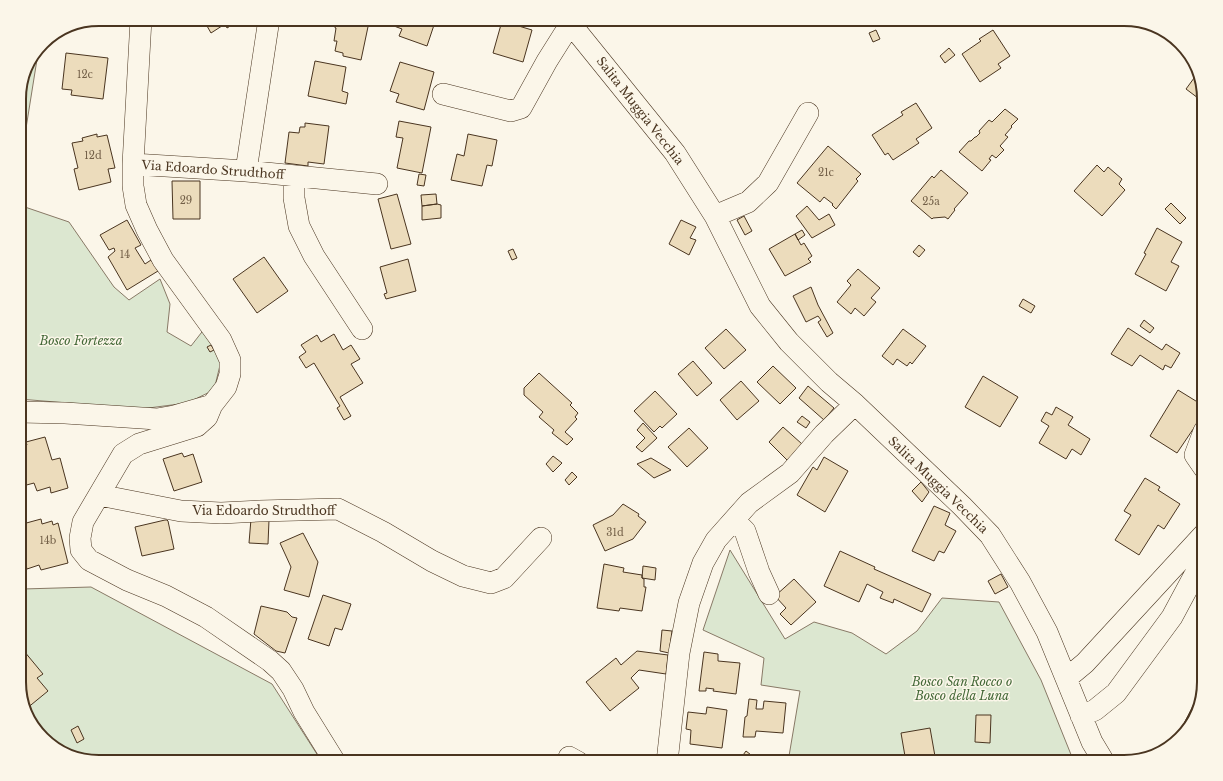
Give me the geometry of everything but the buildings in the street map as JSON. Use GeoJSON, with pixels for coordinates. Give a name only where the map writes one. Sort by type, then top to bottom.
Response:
{"type":"FeatureCollection","features":[{"type":"Feature","properties":{"kind":"street","name":"Via Edoardo Strudthoff"},"geometry":{"type":"LineString","coordinates":[[141,26],[133,164],[136,205],[163,260],[221,340],[230,360],[230,374],[226,387],[212,406],[207,417],[197,426],[139,444],[123,454],[83,522],[80,538],[81,550],[89,560],[127,580],[166,596],[206,617],[270,661],[280,671],[293,689],[304,712],[331,755]]}},
{"type":"Feature","properties":{"kind":"street"},"geometry":{"type":"LineString","coordinates":[[246,171],[268,26]]}},
{"type":"Feature","properties":{"kind":"street","name":"Salita Muggia Vecchia"},"geometry":{"type":"LineString","coordinates":[[443,94],[511,111],[520,108],[547,61],[570,26]]}},
{"type":"Feature","properties":{"kind":"street","name":"Salita Muggia Vecchia"},"geometry":{"type":"LineString","coordinates":[[574,26],[675,153],[715,216],[760,306],[789,342],[829,382],[855,404],[962,506],[990,535],[1020,582],[1047,632],[1092,742],[1100,755]]}},
{"type":"Feature","properties":{"kind":"street"},"geometry":{"type":"LineString","coordinates":[[715,216],[748,202],[768,183],[808,113]]}},
{"type":"Feature","properties":{"kind":"street","name":"Via Edoardo Strudthoff"},"geometry":{"type":"LineString","coordinates":[[133,164],[246,171],[377,184]]}},
{"type":"Feature","properties":{"kind":"street","name":"Via Edoardo Strudthoff"},"geometry":{"type":"LineString","coordinates":[[294,176],[294,198],[299,226],[314,256],[362,329]]}},
{"type":"Feature","properties":{"kind":"street"},"geometry":{"type":"LineString","coordinates":[[668,755],[679,653],[689,604],[703,563],[716,540],[749,503],[790,473],[824,434],[855,404]]}},
{"type":"Feature","properties":{"kind":"street"},"geometry":{"type":"LineString","coordinates":[[26,412],[157,419],[212,406]]}},
{"type":"Feature","properties":{"kind":"street","name":"Via Edoardo Strudthoff"},"geometry":{"type":"LineString","coordinates":[[98,495],[181,512],[221,513],[338,509],[383,532],[432,561],[464,576],[491,583],[504,578],[541,538]]}},
{"type":"Feature","properties":{"kind":"street"},"geometry":{"type":"LineString","coordinates":[[734,520],[745,530],[759,572],[769,594]]}},
{"type":"Feature","properties":{"kind":"street"},"geometry":{"type":"LineString","coordinates":[[1067,678],[1085,663],[1197,542]]}},
{"type":"Feature","properties":{"kind":"street"},"geometry":{"type":"LineString","coordinates":[[1081,716],[1095,710],[1116,694],[1172,617],[1197,571]]}},
{"type":"Feature","properties":{"kind":"green space"},"geometry":{"type":"Polygon","coordinates":[[[37,61],[26,128],[26,94],[28,80],[37,61]]]}},
{"type":"Feature","properties":{"kind":"green space","name":"Bosco Fortezza"},"geometry":{"type":"Polygon","coordinates":[[[26,207],[69,222],[114,287],[129,300],[160,279],[170,304],[167,332],[191,346],[205,328],[221,361],[214,390],[187,403],[141,409],[26,400],[26,207]]]}},
{"type":"Feature","properties":{"kind":"green space","name":"Bosco San Rocco o Bosco della Luna"},"geometry":{"type":"Polygon","coordinates":[[[730,550],[785,639],[814,622],[852,633],[886,654],[917,631],[942,598],[999,602],[1041,680],[1071,755],[789,755],[800,691],[761,685],[764,658],[703,630],[730,550]]]}},
{"type":"Feature","properties":{"kind":"green space"},"geometry":{"type":"Polygon","coordinates":[[[91,587],[272,684],[318,755],[99,755],[80,753],[58,743],[47,734],[36,719],[27,696],[26,589],[91,587]]]}}]}
